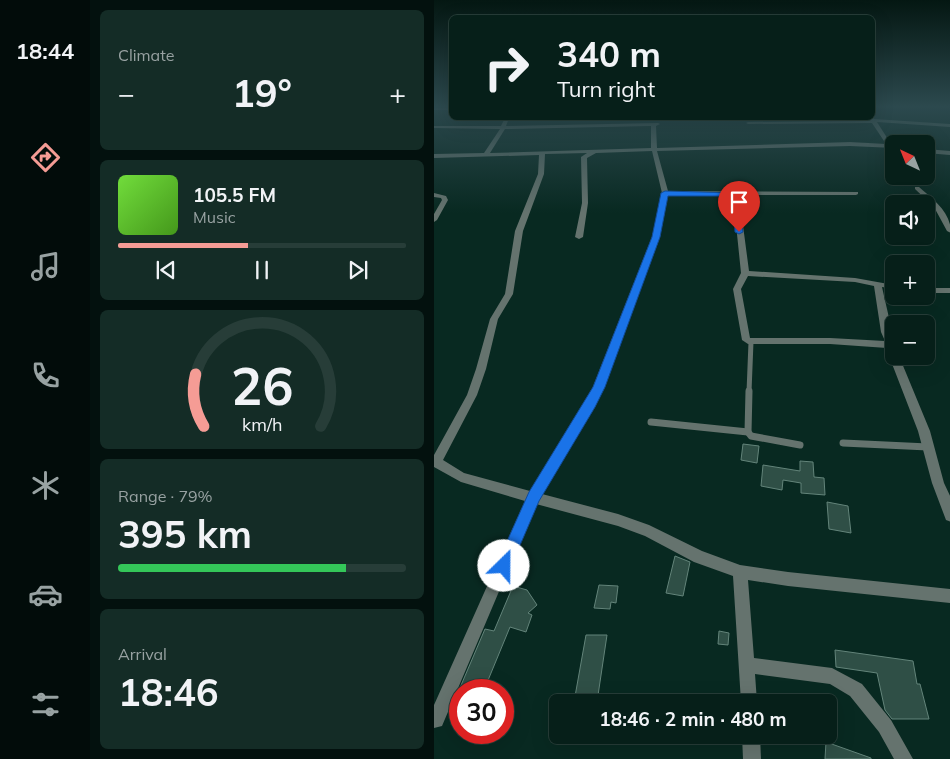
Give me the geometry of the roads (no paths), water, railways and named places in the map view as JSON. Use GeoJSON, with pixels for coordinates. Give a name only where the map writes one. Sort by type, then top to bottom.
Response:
{"type":"FeatureCollection","features":[{"type":"Feature","properties":{"kind":"street"},"geometry":{"type":"LineString","coordinates":[[486,154],[494,142]]}},
{"type":"Feature","properties":{"kind":"street"},"geometry":{"type":"LineString","coordinates":[[436,720],[534,497],[591,404],[599,387],[656,237],[665,193],[654,142]]}},
{"type":"Feature","properties":{"kind":"street"},"geometry":{"type":"LineString","coordinates":[[434,156],[850,144],[885,146]]}},
{"type":"Feature","properties":{"kind":"street"},"geometry":{"type":"LineString","coordinates":[[580,237],[585,203],[584,157],[595,152]]}},
{"type":"Feature","properties":{"kind":"street"},"geometry":{"type":"LineString","coordinates":[[935,152],[950,154]]}},
{"type":"Feature","properties":{"kind":"street"},"geometry":{"type":"LineString","coordinates":[[542,153],[541,174],[518,231],[509,294],[494,319],[472,395],[435,462],[461,477],[649,531],[699,557],[740,572],[788,579],[950,596]]}},
{"type":"Feature","properties":{"kind":"street"},"geometry":{"type":"LineString","coordinates":[[917,188],[937,206],[950,231]]}},
{"type":"Feature","properties":{"kind":"street"},"geometry":{"type":"LineString","coordinates":[[665,193],[856,193]]}},
{"type":"Feature","properties":{"kind":"street"},"geometry":{"type":"LineString","coordinates":[[736,194],[746,273],[737,289],[745,338],[751,342],[830,341],[885,345]]}},
{"type":"Feature","properties":{"kind":"street"},"geometry":{"type":"LineString","coordinates":[[434,195],[444,197],[445,200],[434,220]]}},
{"type":"Feature","properties":{"kind":"street"},"geometry":{"type":"LineString","coordinates":[[746,273],[855,280],[885,286]]}},
{"type":"Feature","properties":{"kind":"street"},"geometry":{"type":"LineString","coordinates":[[878,285],[885,320]]}},
{"type":"Feature","properties":{"kind":"street"},"geometry":{"type":"LineString","coordinates":[[935,290],[950,291]]}},
{"type":"Feature","properties":{"kind":"street"},"geometry":{"type":"LineString","coordinates":[[898,365],[924,431],[938,483],[950,516]]}},
{"type":"Feature","properties":{"kind":"street"},"geometry":{"type":"LineString","coordinates":[[740,572],[749,694]]}},
{"type":"Feature","properties":{"kind":"street"},"geometry":{"type":"LineString","coordinates":[[747,666],[832,676],[856,690],[885,726],[904,759]]}},
{"type":"Feature","properties":{"kind":"street"},"geometry":{"type":"LineString","coordinates":[[751,744],[752,759]]}},
{"type":"Feature","properties":{"kind":"lane"},"geometry":{"type":"LineString","coordinates":[[748,432],[751,342]]}},
{"type":"Feature","properties":{"kind":"lane"},"geometry":{"type":"LineString","coordinates":[[651,422],[748,432],[751,436],[800,445]]}},
{"type":"Feature","properties":{"kind":"lane"},"geometry":{"type":"LineString","coordinates":[[843,443],[929,447]]}}]}
